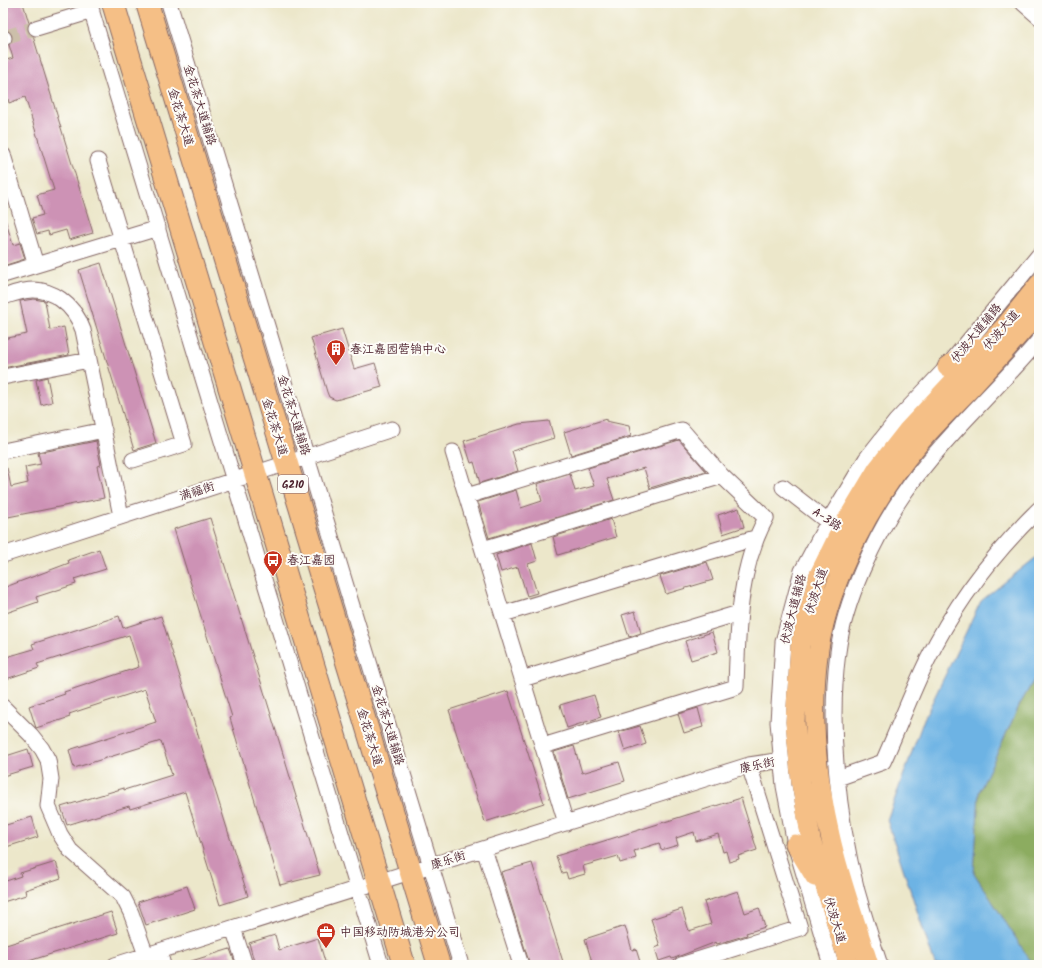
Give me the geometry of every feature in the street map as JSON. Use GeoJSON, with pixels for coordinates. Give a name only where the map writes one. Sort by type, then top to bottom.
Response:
{"type":"FeatureCollection","features":[{"type":"Feature","properties":{"kind":"highway","name":"G210"},"geometry":{"type":"LineString","coordinates":[[113,3],[404,965]]}},
{"type":"Feature","properties":{"kind":"highway","name":"金花茶大道"},"geometry":{"type":"LineString","coordinates":[[147,3],[296,459],[421,869],[439,965]]}},
{"type":"Feature","properties":{"kind":"main road","name":"伏波大道"},"geometry":{"type":"LineString","coordinates":[[847,961],[811,840],[801,783],[795,722],[800,645],[818,577],[842,529],[875,472],[907,431],[1005,326],[1039,284]]}},
{"type":"Feature","properties":{"kind":"main road","name":"伏波大道"},"geometry":{"type":"LineString","coordinates":[[869,965],[830,836],[820,780],[814,722],[819,648],[836,583],[842,529],[887,486],[920,442],[981,377],[1039,311]]}},
{"type":"Feature","properties":{"kind":"main road"},"geometry":{"type":"LineString","coordinates":[[947,367],[1005,326]]}},
{"type":"Feature","properties":{"kind":"main road"},"geometry":{"type":"LineString","coordinates":[[795,844],[829,899]]}},
{"type":"Feature","properties":{"kind":"street","name":"金花茶大道辅路"},"geometry":{"type":"LineString","coordinates":[[169,3],[296,459]]}},
{"type":"Feature","properties":{"kind":"street"},"geometry":{"type":"LineString","coordinates":[[1023,3],[1039,17]]}},
{"type":"Feature","properties":{"kind":"street"},"geometry":{"type":"LineString","coordinates":[[36,28],[91,7],[381,965]]}},
{"type":"Feature","properties":{"kind":"street"},"geometry":{"type":"LineString","coordinates":[[3,155],[36,265]]}},
{"type":"Feature","properties":{"kind":"street"},"geometry":{"type":"LineString","coordinates":[[98,161],[184,444],[133,460]]}},
{"type":"Feature","properties":{"kind":"street"},"geometry":{"type":"LineString","coordinates":[[3,275],[158,228]]}},
{"type":"Feature","properties":{"kind":"street","name":"伏波大道辅路"},"geometry":{"type":"LineString","coordinates":[[831,965],[795,844],[782,760],[778,722],[784,642],[802,571],[842,529],[863,464],[891,427],[947,367],[1039,256]]}},
{"type":"Feature","properties":{"kind":"street"},"geometry":{"type":"LineString","coordinates":[[3,297],[33,290],[51,294],[67,304],[81,323],[121,516]]}},
{"type":"Feature","properties":{"kind":"street"},"geometry":{"type":"LineString","coordinates":[[880,965],[857,891],[838,778],[833,721],[838,651],[854,589],[875,544],[902,496],[934,454],[1039,340]]}},
{"type":"Feature","properties":{"kind":"street"},"geometry":{"type":"LineString","coordinates":[[3,377],[89,360]]}},
{"type":"Feature","properties":{"kind":"street","name":"满福街"},"geometry":{"type":"LineString","coordinates":[[3,555],[392,429]]}},
{"type":"Feature","properties":{"kind":"street"},"geometry":{"type":"LineString","coordinates":[[3,451],[104,430]]}},
{"type":"Feature","properties":{"kind":"street"},"geometry":{"type":"LineString","coordinates":[[467,496],[682,430],[722,476],[766,518],[756,538],[738,613],[736,687],[543,746]]}},
{"type":"Feature","properties":{"kind":"street"},"geometry":{"type":"LineString","coordinates":[[453,452],[566,823]]}},
{"type":"Feature","properties":{"kind":"street"},"geometry":{"type":"LineString","coordinates":[[483,549],[722,476]]}},
{"type":"Feature","properties":{"kind":"street","name":"A-3路"},"geometry":{"type":"LineString","coordinates":[[783,487],[842,529],[875,544]]}},
{"type":"Feature","properties":{"kind":"street"},"geometry":{"type":"LineString","coordinates":[[838,778],[883,762],[927,661],[955,611],[988,565],[1039,509]]}},
{"type":"Feature","properties":{"kind":"street"},"geometry":{"type":"LineString","coordinates":[[503,614],[756,538]]}},
{"type":"Feature","properties":{"kind":"street"},"geometry":{"type":"LineString","coordinates":[[522,679],[738,613]]}},
{"type":"Feature","properties":{"kind":"street"},"geometry":{"type":"LineString","coordinates":[[3,707],[31,735],[42,749],[48,760],[51,779],[48,806],[60,834],[70,850],[123,897],[156,957]]}},
{"type":"Feature","properties":{"kind":"street","name":"康乐街"},"geometry":{"type":"LineString","coordinates":[[115,965],[156,957],[233,928],[749,765],[782,760]]}},
{"type":"Feature","properties":{"kind":"street"},"geometry":{"type":"LineString","coordinates":[[681,965],[800,928],[749,765]]}},
{"type":"Feature","properties":{"kind":"street"},"geometry":{"type":"LineString","coordinates":[[484,849],[521,965]]}},
{"type":"Feature","properties":{"kind":"street"},"geometry":{"type":"LineString","coordinates":[[421,869],[461,965]]}},
{"type":"Feature","properties":{"kind":"street"},"geometry":{"type":"LineString","coordinates":[[233,928],[245,965]]}},
{"type":"Feature","properties":{"kind":"green space"},"geometry":{"type":"Polygon","coordinates":[[[1039,671],[1039,965],[1033,965],[974,873],[979,792],[1019,706],[1039,671]]]}},
{"type":"Feature","properties":{"kind":"water"},"geometry":{"type":"Polygon","coordinates":[[[1039,555],[1039,671],[1019,706],[979,792],[974,873],[1033,965],[935,965],[887,820],[924,719],[981,601],[1039,555]]]}},
{"type":"Feature","properties":{"kind":"building"},"geometry":{"type":"Polygon","coordinates":[[[3,3],[23,3],[29,23],[27,30],[33,36],[93,233],[69,240],[66,230],[49,235],[48,231],[37,234],[32,218],[43,215],[37,195],[54,190],[25,97],[9,103],[8,99],[3,100],[3,61],[13,58],[9,45],[13,38],[12,34],[5,29],[3,24],[3,3]]]}},
{"type":"Feature","properties":{"kind":"building"},"geometry":{"type":"Polygon","coordinates":[[[5,219],[13,245],[20,243],[25,259],[3,266],[3,220],[5,219]]]}},
{"type":"Feature","properties":{"kind":"building"},"geometry":{"type":"Polygon","coordinates":[[[101,263],[156,443],[134,450],[79,270],[101,263]]]}},
{"type":"Feature","properties":{"kind":"building"},"geometry":{"type":"Polygon","coordinates":[[[34,299],[45,301],[50,330],[64,327],[69,355],[3,368],[3,339],[27,334],[20,301],[34,299]]]}},
{"type":"Feature","properties":{"kind":"building","name":"春江嘉园营销中心"},"geometry":{"type":"Polygon","coordinates":[[[342,329],[354,369],[375,363],[382,387],[336,400],[329,397],[311,338],[342,329]]]}},
{"type":"Feature","properties":{"kind":"building"},"geometry":{"type":"Polygon","coordinates":[[[47,377],[52,402],[41,405],[36,380],[47,377]]]}},
{"type":"Feature","properties":{"kind":"building"},"geometry":{"type":"Polygon","coordinates":[[[606,419],[606,421],[629,426],[631,436],[571,455],[564,432],[606,419]]]}},
{"type":"Feature","properties":{"kind":"building"},"geometry":{"type":"Polygon","coordinates":[[[549,421],[554,438],[512,451],[518,471],[480,483],[474,462],[471,463],[464,441],[519,424],[549,421]]]}},
{"type":"Feature","properties":{"kind":"building"},"geometry":{"type":"Polygon","coordinates":[[[679,440],[706,471],[650,488],[644,468],[607,479],[614,500],[489,538],[478,502],[516,490],[521,508],[542,501],[537,484],[570,474],[575,491],[594,486],[588,468],[679,440]]]}},
{"type":"Feature","properties":{"kind":"building"},"geometry":{"type":"Polygon","coordinates":[[[96,441],[101,465],[97,466],[104,498],[3,518],[3,469],[7,468],[11,487],[28,483],[25,467],[41,464],[38,453],[96,441]]]}},
{"type":"Feature","properties":{"kind":"building"},"geometry":{"type":"Polygon","coordinates":[[[739,508],[744,527],[723,534],[718,515],[739,508]]]}},
{"type":"Feature","properties":{"kind":"building"},"geometry":{"type":"Polygon","coordinates":[[[210,518],[320,875],[280,885],[230,718],[232,717],[174,529],[210,518]]]}},
{"type":"Feature","properties":{"kind":"building"},"geometry":{"type":"Polygon","coordinates":[[[611,519],[616,537],[558,555],[553,537],[611,519]]]}},
{"type":"Feature","properties":{"kind":"building"},"geometry":{"type":"Polygon","coordinates":[[[532,543],[537,561],[528,564],[537,593],[527,596],[518,567],[501,572],[496,555],[532,543]]]}},
{"type":"Feature","properties":{"kind":"building"},"geometry":{"type":"Polygon","coordinates":[[[99,549],[106,569],[74,579],[76,584],[36,597],[38,602],[3,614],[3,588],[69,563],[68,560],[99,549]]]}},
{"type":"Feature","properties":{"kind":"building"},"geometry":{"type":"Polygon","coordinates":[[[707,562],[713,580],[666,594],[660,576],[707,562]]]}},
{"type":"Feature","properties":{"kind":"building"},"geometry":{"type":"Polygon","coordinates":[[[635,611],[641,633],[629,637],[622,615],[635,611]]]}},
{"type":"Feature","properties":{"kind":"building"},"geometry":{"type":"Polygon","coordinates":[[[119,616],[123,628],[161,616],[248,896],[220,905],[185,792],[130,809],[129,806],[67,825],[61,807],[172,775],[161,741],[74,768],[69,750],[156,722],[145,689],[69,714],[70,717],[36,728],[29,706],[65,694],[64,692],[139,667],[129,635],[37,664],[39,668],[3,680],[3,658],[34,649],[32,644],[119,616]]]}},
{"type":"Feature","properties":{"kind":"building"},"geometry":{"type":"Polygon","coordinates":[[[712,632],[718,652],[691,660],[685,641],[712,632]]]}},
{"type":"Feature","properties":{"kind":"building"},"geometry":{"type":"Polygon","coordinates":[[[508,691],[544,803],[485,822],[449,710],[508,691]]]}},
{"type":"Feature","properties":{"kind":"building"},"geometry":{"type":"Polygon","coordinates":[[[594,695],[601,717],[567,728],[560,705],[594,695]]]}},
{"type":"Feature","properties":{"kind":"building"},"geometry":{"type":"Polygon","coordinates":[[[698,708],[703,727],[684,733],[678,714],[698,708]]]}},
{"type":"Feature","properties":{"kind":"building"},"geometry":{"type":"Polygon","coordinates":[[[640,726],[646,744],[625,751],[619,732],[640,726]]]}},
{"type":"Feature","properties":{"kind":"building"},"geometry":{"type":"Polygon","coordinates":[[[574,746],[582,773],[619,762],[625,781],[568,799],[554,752],[574,746]]]}},
{"type":"Feature","properties":{"kind":"building"},"geometry":{"type":"Polygon","coordinates":[[[28,749],[33,767],[3,776],[3,757],[28,749]]]}},
{"type":"Feature","properties":{"kind":"building"},"geometry":{"type":"Polygon","coordinates":[[[741,798],[757,850],[738,856],[739,859],[729,862],[726,851],[723,852],[718,834],[696,841],[694,832],[676,838],[678,845],[661,850],[659,843],[634,851],[636,858],[620,863],[618,856],[583,866],[585,874],[568,879],[566,872],[562,873],[556,856],[741,798]]]}},
{"type":"Feature","properties":{"kind":"building"},"geometry":{"type":"Polygon","coordinates":[[[32,817],[38,837],[3,848],[3,826],[32,817]]]}},
{"type":"Feature","properties":{"kind":"building"},"geometry":{"type":"Polygon","coordinates":[[[56,862],[61,878],[25,890],[26,895],[3,902],[3,882],[21,876],[20,873],[56,862]]]}},
{"type":"Feature","properties":{"kind":"building"},"geometry":{"type":"Polygon","coordinates":[[[532,863],[564,965],[530,965],[501,872],[532,863]]]}},
{"type":"Feature","properties":{"kind":"building"},"geometry":{"type":"Polygon","coordinates":[[[187,886],[195,909],[146,925],[138,902],[187,886]]]}},
{"type":"Feature","properties":{"kind":"building"},"geometry":{"type":"Polygon","coordinates":[[[738,891],[745,913],[759,908],[765,927],[746,933],[747,935],[717,944],[716,942],[672,959],[671,957],[659,961],[655,948],[660,946],[651,919],[682,909],[689,931],[711,924],[704,902],[738,891]]]}},
{"type":"Feature","properties":{"kind":"building"},"geometry":{"type":"Polygon","coordinates":[[[111,912],[118,933],[16,965],[3,965],[3,946],[111,912]]]}},
{"type":"Feature","properties":{"kind":"building"},"geometry":{"type":"Polygon","coordinates":[[[625,926],[632,950],[636,949],[641,965],[593,965],[585,939],[625,926]]]}},
{"type":"Feature","properties":{"kind":"building"},"geometry":{"type":"Polygon","coordinates":[[[275,935],[279,950],[318,938],[326,965],[255,965],[249,943],[275,935]]]}},
{"type":"Feature","properties":{"kind":"building"},"geometry":{"type":"Polygon","coordinates":[[[230,949],[236,965],[186,965],[185,963],[230,949]]]}},
{"type":"Feature","properties":{"kind":"tunnel"},"geometry":{"type":"LineString","coordinates":[[4,38],[36,28]]}},
{"type":"Feature","properties":{"kind":"place","name":"春江嘉园营销中心"},"geometry":{"type":"Point","coordinates":[336,366]}},
{"type":"Feature","properties":{"kind":"place","name":"春江嘉园"},"geometry":{"type":"Point","coordinates":[273,577]}},
{"type":"Feature","properties":{"kind":"place","name":"中国移动防城港分公司"},"geometry":{"type":"Point","coordinates":[326,949]}}]}
